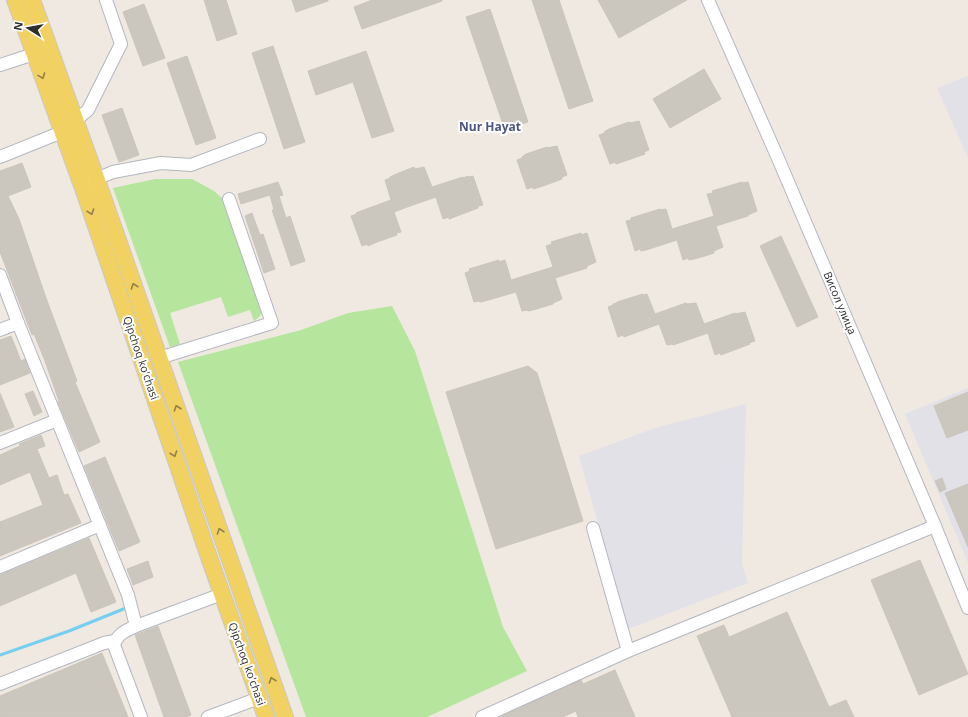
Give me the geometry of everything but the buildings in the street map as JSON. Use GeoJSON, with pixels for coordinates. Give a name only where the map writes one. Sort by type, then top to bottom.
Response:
{"type":"FeatureCollection","features":[{"type":"Feature","properties":{"kind":"main road","name":"Qipchoq ko'chasi"},"geometry":{"type":"LineString","coordinates":[[15,0],[62,132],[92,185],[159,358],[285,717]]}},
{"type":"Feature","properties":{"kind":"main road","name":"Qipchoq ko'chasi"},"geometry":{"type":"LineString","coordinates":[[32,0],[75,121],[92,185],[211,563],[266,717]]}},
{"type":"Feature","properties":{"kind":"main road"},"geometry":{"type":"LineString","coordinates":[[211,563],[222,567],[228,560],[229,556]]}},
{"type":"Feature","properties":{"kind":"street"},"geometry":{"type":"LineString","coordinates":[[75,121],[88,110],[121,44],[106,0]]}},
{"type":"Feature","properties":{"kind":"street","name":"Висол улица"},"geometry":{"type":"LineString","coordinates":[[708,0],[777,156],[935,526],[968,608]]}},
{"type":"Feature","properties":{"kind":"street"},"geometry":{"type":"LineString","coordinates":[[0,65],[34,54]]}},
{"type":"Feature","properties":{"kind":"street"},"geometry":{"type":"LineString","coordinates":[[0,157],[62,132]]}},
{"type":"Feature","properties":{"kind":"street"},"geometry":{"type":"LineString","coordinates":[[92,185],[113,172],[161,163],[191,164],[260,139]]}},
{"type":"Feature","properties":{"kind":"street"},"geometry":{"type":"LineString","coordinates":[[159,358],[272,323],[229,199]]}},
{"type":"Feature","properties":{"kind":"street"},"geometry":{"type":"LineString","coordinates":[[0,275],[132,606],[136,626]]}},
{"type":"Feature","properties":{"kind":"street"},"geometry":{"type":"LineString","coordinates":[[0,330],[18,323]]}},
{"type":"Feature","properties":{"kind":"street"},"geometry":{"type":"LineString","coordinates":[[0,443],[57,420]]}},
{"type":"Feature","properties":{"kind":"street"},"geometry":{"type":"LineString","coordinates":[[0,567],[100,525]]}},
{"type":"Feature","properties":{"kind":"street"},"geometry":{"type":"LineString","coordinates":[[482,717],[628,651],[935,526]]}},
{"type":"Feature","properties":{"kind":"street"},"geometry":{"type":"LineString","coordinates":[[593,528],[628,651]]}},
{"type":"Feature","properties":{"kind":"street"},"geometry":{"type":"LineString","coordinates":[[141,717],[114,649],[115,641],[119,635],[136,626],[222,594]]}},
{"type":"Feature","properties":{"kind":"street"},"geometry":{"type":"LineString","coordinates":[[0,684],[104,643],[115,641]]}},
{"type":"Feature","properties":{"kind":"street"},"geometry":{"type":"LineString","coordinates":[[208,717],[259,698]]}},
{"type":"Feature","properties":{"kind":"shaded area"},"geometry":{"type":"Polygon","coordinates":[[[968,76],[968,158],[937,88],[968,76]]]}},
{"type":"Feature","properties":{"kind":"shaded area"},"geometry":{"type":"Polygon","coordinates":[[[968,388],[968,563],[905,414],[968,388]]]}},
{"type":"Feature","properties":{"kind":"shaded area"},"geometry":{"type":"Polygon","coordinates":[[[746,404],[742,564],[748,583],[628,629],[579,456],[655,428],[746,404]]]}},
{"type":"Feature","properties":{"kind":"green space"},"geometry":{"type":"Polygon","coordinates":[[[155,179],[192,179],[214,191],[224,200],[262,306],[261,315],[254,321],[250,310],[228,317],[221,297],[170,313],[180,344],[170,347],[113,188],[155,179]]]}},
{"type":"Feature","properties":{"kind":"green space"},"geometry":{"type":"Polygon","coordinates":[[[392,306],[415,351],[503,627],[527,671],[427,717],[306,717],[178,362],[301,330],[348,313],[392,306]]]}},
{"type":"Feature","properties":{"kind":"waterway"},"geometry":{"type":"LineString","coordinates":[[0,655],[69,631],[126,608]]}},
{"type":"Feature","properties":{"kind":"district","name":"Nur Hayat"},"geometry":{"type":"Point","coordinates":[490,127]}}]}
